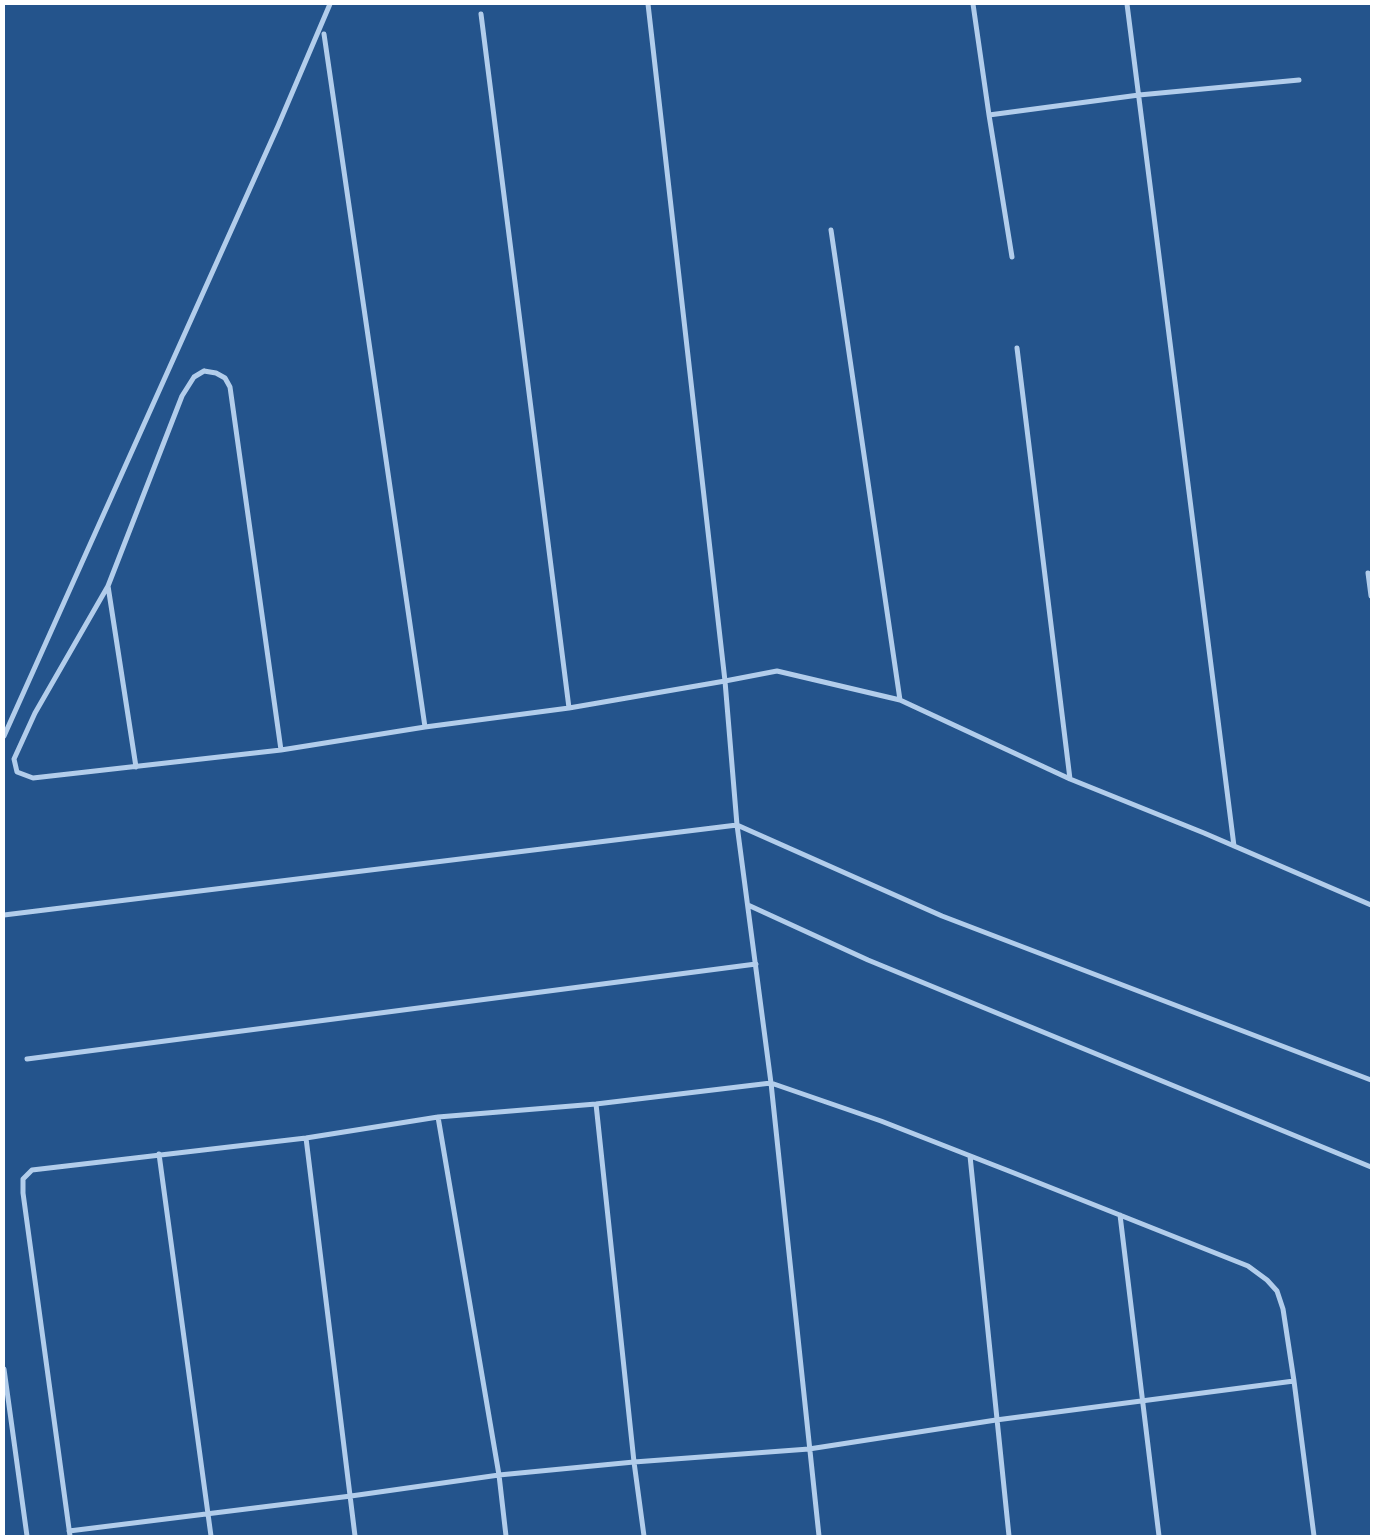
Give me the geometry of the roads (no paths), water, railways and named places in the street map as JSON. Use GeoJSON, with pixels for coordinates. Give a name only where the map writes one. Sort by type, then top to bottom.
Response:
{"type":"FeatureCollection","features":[{"type":"Feature","properties":{"kind":"street"},"geometry":{"type":"LineString","coordinates":[[4,736],[274,135],[330,4]]}},
{"type":"Feature","properties":{"kind":"street"},"geometry":{"type":"LineString","coordinates":[[648,4],[725,681],[737,825],[770,1083],[819,1536]]}},
{"type":"Feature","properties":{"kind":"street"},"geometry":{"type":"LineString","coordinates":[[973,4],[1012,257]]}},
{"type":"Feature","properties":{"kind":"street"},"geometry":{"type":"LineString","coordinates":[[1127,4],[1234,846]]}},
{"type":"Feature","properties":{"kind":"street"},"geometry":{"type":"LineString","coordinates":[[481,14],[570,708]]}},
{"type":"Feature","properties":{"kind":"street"},"geometry":{"type":"LineString","coordinates":[[324,34],[425,726]]}},
{"type":"Feature","properties":{"kind":"street"},"geometry":{"type":"LineString","coordinates":[[989,115],[1139,95],[1298,80]]}},
{"type":"Feature","properties":{"kind":"street"},"geometry":{"type":"LineString","coordinates":[[831,230],[900,700]]}},
{"type":"Feature","properties":{"kind":"street"},"geometry":{"type":"LineString","coordinates":[[1017,348],[1070,779]]}},
{"type":"Feature","properties":{"kind":"street"},"geometry":{"type":"LineString","coordinates":[[281,750],[230,387],[225,378],[216,373],[204,371],[194,377],[182,396],[108,586],[35,713],[14,759],[17,772],[33,778],[281,750],[425,726],[570,708],[777,670],[900,700],[1070,779],[1204,833],[1371,905]]}},
{"type":"Feature","properties":{"kind":"street"},"geometry":{"type":"LineString","coordinates":[[1368,573],[1371,596]]}},
{"type":"Feature","properties":{"kind":"street"},"geometry":{"type":"LineString","coordinates":[[108,586],[136,767]]}},
{"type":"Feature","properties":{"kind":"street"},"geometry":{"type":"LineString","coordinates":[[4,915],[737,825],[942,916],[1371,1080]]}},
{"type":"Feature","properties":{"kind":"street"},"geometry":{"type":"LineString","coordinates":[[748,905],[868,960],[1371,1167]]}},
{"type":"Feature","properties":{"kind":"street"},"geometry":{"type":"LineString","coordinates":[[27,1060],[756,964]]}},
{"type":"Feature","properties":{"kind":"street"},"geometry":{"type":"LineString","coordinates":[[1294,1381],[996,1420],[809,1449],[634,1462],[499,1475],[70,1533],[23,1178],[32,1170],[306,1138],[438,1117],[596,1104],[770,1083],[881,1120],[1248,1266],[1267,1280],[1277,1292],[1283,1308],[1294,1381],[1314,1536]]}},
{"type":"Feature","properties":{"kind":"street"},"geometry":{"type":"LineString","coordinates":[[596,1104],[634,1462],[644,1536]]}},
{"type":"Feature","properties":{"kind":"street"},"geometry":{"type":"LineString","coordinates":[[438,1117],[499,1475],[506,1536]]}},
{"type":"Feature","properties":{"kind":"street"},"geometry":{"type":"LineString","coordinates":[[306,1138],[355,1536]]}},
{"type":"Feature","properties":{"kind":"street"},"geometry":{"type":"LineString","coordinates":[[159,1154],[211,1536]]}},
{"type":"Feature","properties":{"kind":"street"},"geometry":{"type":"LineString","coordinates":[[970,1156],[1009,1536]]}},
{"type":"Feature","properties":{"kind":"street"},"geometry":{"type":"LineString","coordinates":[[1120,1215],[1159,1536]]}},
{"type":"Feature","properties":{"kind":"street"},"geometry":{"type":"LineString","coordinates":[[4,1369],[6,1405],[27,1536]]}}]}
